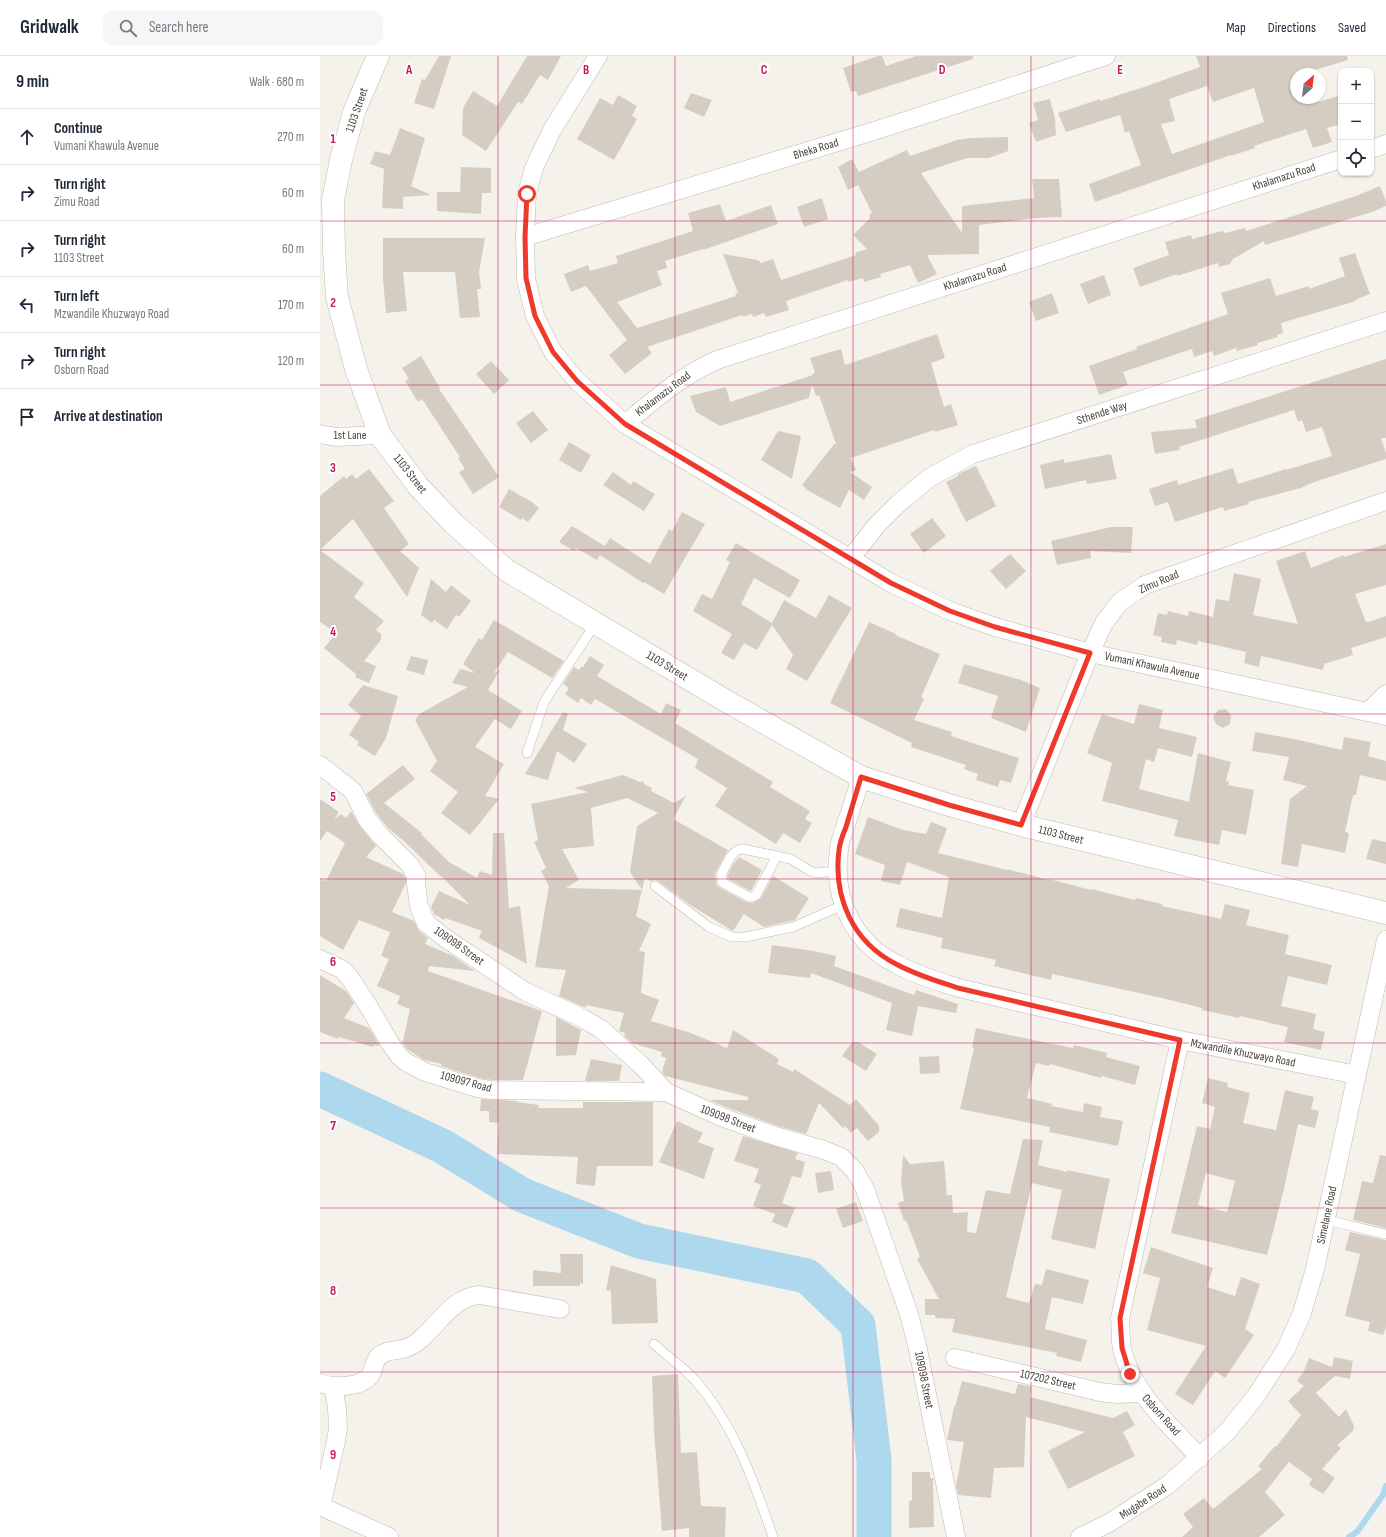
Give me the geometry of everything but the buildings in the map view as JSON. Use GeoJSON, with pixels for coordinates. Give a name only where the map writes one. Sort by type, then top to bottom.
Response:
{"type":"FeatureCollection","features":[{"type":"Feature","properties":{"kind":"street","name":"1103 Street"},"geometry":{"type":"LineString","coordinates":[[378,56],[354,112],[341,160],[327,197],[334,251],[337,296],[356,369],[380,435],[418,486],[453,523],[506,570],[726,701],[861,777],[949,805],[1021,825],[1386,913]]}},
{"type":"Feature","properties":{"kind":"street","name":"Vumani Khawula Avenue"},"geometry":{"type":"LineString","coordinates":[[598,56],[552,130],[534,168],[527,194],[525,237],[526,278],[535,316],[553,352],[577,381],[625,424],[891,583],[950,611],[995,627],[1090,653],[1386,716]]}},
{"type":"Feature","properties":{"kind":"street","name":"Bheka Road"},"geometry":{"type":"LineString","coordinates":[[525,237],[874,131],[1106,56]]}},
{"type":"Feature","properties":{"kind":"street"},"geometry":{"type":"LineString","coordinates":[[1374,148],[1386,144]]}},
{"type":"Feature","properties":{"kind":"street","name":"Khalamazu Road"},"geometry":{"type":"LineString","coordinates":[[625,424],[674,383],[699,368],[717,360],[1338,160]]}},
{"type":"Feature","properties":{"kind":"street","name":"Sthende Way"},"geometry":{"type":"LineString","coordinates":[[850,559],[876,526],[899,503],[929,478],[973,454],[1386,321]]}},
{"type":"Feature","properties":{"kind":"street","name":"1st Lane"},"geometry":{"type":"LineString","coordinates":[[320,434],[336,437],[380,435]]}},
{"type":"Feature","properties":{"kind":"street","name":"Zimu Road"},"geometry":{"type":"LineString","coordinates":[[1021,825],[1090,653],[1104,623],[1120,602],[1145,585],[1386,501]]}},
{"type":"Feature","properties":{"kind":"street"},"geometry":{"type":"LineString","coordinates":[[1368,712],[1386,694]]}},
{"type":"Feature","properties":{"kind":"street","name":"109098 Street"},"geometry":{"type":"LineString","coordinates":[[320,765],[353,791],[367,819],[380,835],[410,865],[416,875],[419,906],[426,923],[445,938],[526,992],[582,1018],[601,1029],[641,1065],[666,1092],[724,1118],[774,1136],[824,1150],[841,1157],[855,1171],[865,1189],[910,1314],[956,1537]]}},
{"type":"Feature","properties":{"kind":"street","name":"Mzwandile Khuzwayo Road"},"geometry":{"type":"LineString","coordinates":[[861,777],[839,849],[838,877],[843,905],[855,928],[872,948],[895,964],[926,978],[958,988],[1180,1040],[1357,1075]]}},
{"type":"Feature","properties":{"kind":"street","name":"Simelane Road"},"geometry":{"type":"LineString","coordinates":[[1200,1458],[1227,1432],[1256,1396],[1286,1349],[1302,1313],[1315,1269],[1386,940]]}},
{"type":"Feature","properties":{"kind":"street","name":"109097 Road"},"geometry":{"type":"LineString","coordinates":[[320,959],[343,970],[369,1007],[398,1056],[425,1072],[477,1088],[491,1090],[666,1092]]}},
{"type":"Feature","properties":{"kind":"street","name":"Osborn Road"},"geometry":{"type":"LineString","coordinates":[[1180,1040],[1120,1318],[1122,1348],[1130,1374],[1141,1393],[1200,1458]]}},
{"type":"Feature","properties":{"kind":"street"},"geometry":{"type":"LineString","coordinates":[[390,1537],[320,1507],[338,1428],[327,1384],[357,1384],[368,1379],[377,1358],[383,1354],[408,1347],[422,1338],[460,1300],[469,1296],[479,1295],[560,1308]]}},
{"type":"Feature","properties":{"kind":"street","name":"107202 Street"},"geometry":{"type":"LineString","coordinates":[[955,1358],[1100,1392],[1117,1394],[1141,1393]]}},
{"type":"Feature","properties":{"kind":"street","name":"Mugabe Road"},"geometry":{"type":"LineString","coordinates":[[1080,1537],[1109,1523],[1168,1485],[1200,1458]]}},
{"type":"Feature","properties":{"kind":"lane"},"geometry":{"type":"LineString","coordinates":[[527,752],[544,702],[595,624]]}},
{"type":"Feature","properties":{"kind":"lane"},"geometry":{"type":"LineString","coordinates":[[777,856],[756,895],[753,897],[749,897],[723,883],[721,880],[721,876],[733,852],[743,848],[777,856],[791,860],[816,873],[838,871]]}},
{"type":"Feature","properties":{"kind":"lane"},"geometry":{"type":"LineString","coordinates":[[654,886],[709,927],[732,937],[745,937],[793,927],[843,905]]}},
{"type":"Feature","properties":{"kind":"lane"},"geometry":{"type":"LineString","coordinates":[[1326,1220],[1386,1234]]}},
{"type":"Feature","properties":{"kind":"lane"},"geometry":{"type":"LineString","coordinates":[[654,1344],[694,1380],[716,1409],[746,1463],[773,1537]]}},
{"type":"Feature","properties":{"kind":"waterway"},"geometry":{"type":"LineString","coordinates":[[320,1089],[442,1146],[522,1195],[639,1241],[807,1276],[858,1325],[874,1460],[874,1537]]}},
{"type":"Feature","properties":{"kind":"waterway"},"geometry":{"type":"LineString","coordinates":[[1349,1537],[1357,1532],[1383,1495],[1386,1486]]}},
{"type":"Feature","properties":{"kind":"route"},"geometry":{"type":"LineString","coordinates":[[527,194],[525,237],[526,278],[535,316],[553,352],[577,381],[625,424],[891,583],[950,611],[995,627],[1090,653],[1021,825],[949,805],[861,777],[839,849],[838,877],[842,902],[855,928],[872,948],[895,964],[926,978],[958,988],[1180,1040],[1120,1318],[1122,1348],[1130,1374]]}}]}
